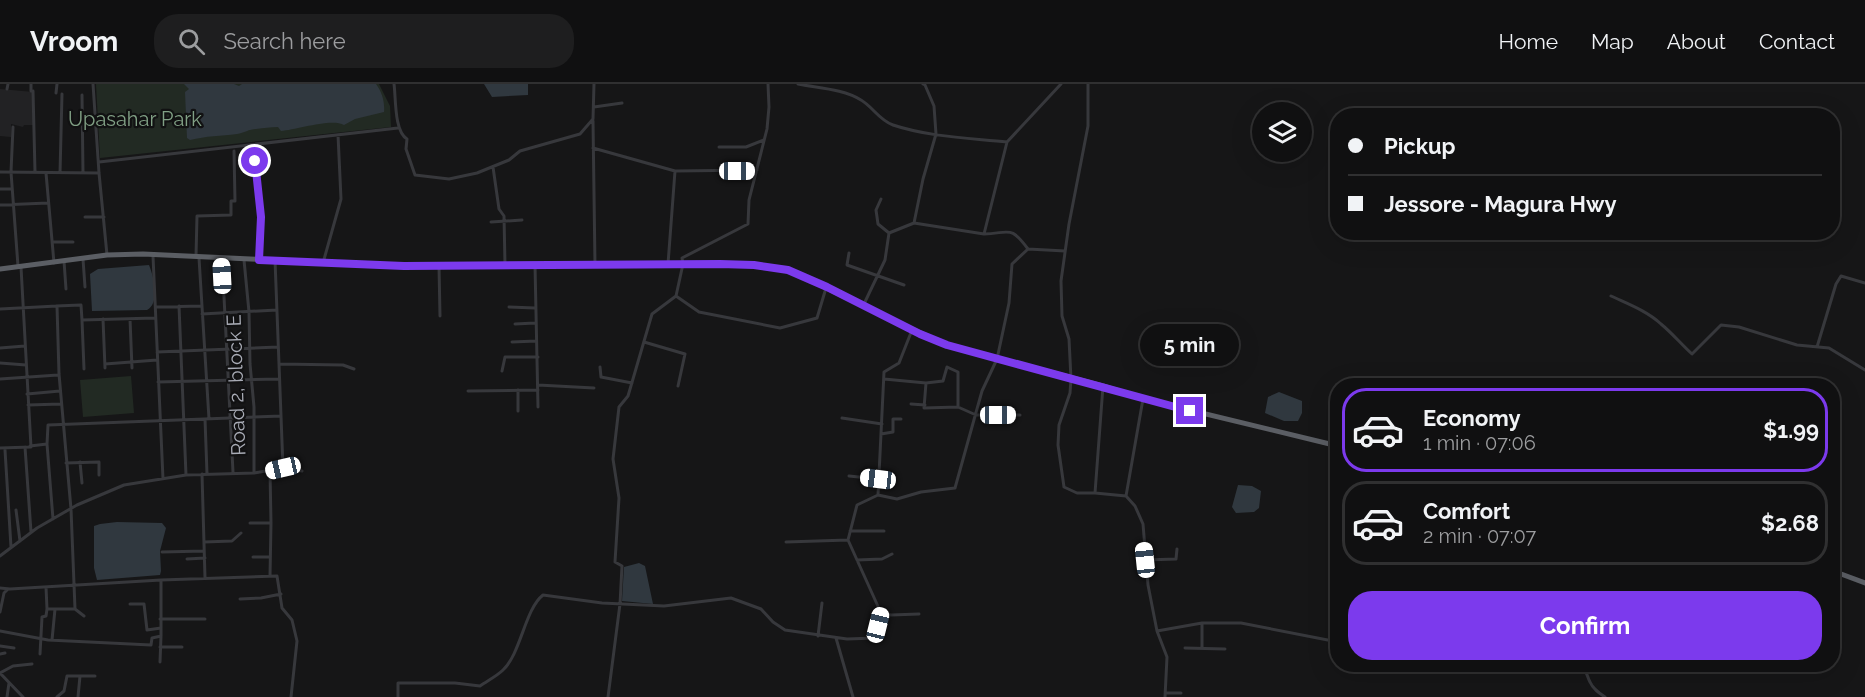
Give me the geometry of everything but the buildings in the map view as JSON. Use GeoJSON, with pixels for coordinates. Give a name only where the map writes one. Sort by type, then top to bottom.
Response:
{"type":"FeatureCollection","features":[{"type":"Feature","properties":{"kind":"highway"},"geometry":{"type":"LineString","coordinates":[[0,269],[107,255],[153,254],[244,260],[439,266],[668,264],[766,266],[788,270],[827,287],[947,345],[1103,386],[1143,399],[1330,444]]}},
{"type":"Feature","properties":{"kind":"highway"},"geometry":{"type":"LineString","coordinates":[[1840,574],[1865,583]]}},
{"type":"Feature","properties":{"kind":"street"},"geometry":{"type":"LineString","coordinates":[[7,90],[8,84]]}},
{"type":"Feature","properties":{"kind":"street"},"geometry":{"type":"LineString","coordinates":[[31,84],[35,172]]}},
{"type":"Feature","properties":{"kind":"street"},"geometry":{"type":"LineString","coordinates":[[56,93],[57,84]]}},
{"type":"Feature","properties":{"kind":"street"},"geometry":{"type":"LineString","coordinates":[[93,84],[107,255]]}},
{"type":"Feature","properties":{"kind":"street"},"geometry":{"type":"LineString","coordinates":[[394,84],[399,128],[403,137],[407,139],[406,149],[415,176],[449,179],[477,173],[509,160],[520,151],[579,134],[593,120]]}},
{"type":"Feature","properties":{"kind":"street"},"geometry":{"type":"LineString","coordinates":[[594,84],[596,265]]}},
{"type":"Feature","properties":{"kind":"street"},"geometry":{"type":"LineString","coordinates":[[608,697],[621,604],[622,566],[615,562],[614,550],[619,498],[613,459],[619,407],[628,396],[652,314],[676,296],[683,264],[682,258],[748,224],[749,200],[764,140],[769,107],[768,84]]}},
{"type":"Feature","properties":{"kind":"street"},"geometry":{"type":"LineString","coordinates":[[798,84],[840,92],[861,100],[876,115],[890,124],[922,133],[1007,142]]}},
{"type":"Feature","properties":{"kind":"street"},"geometry":{"type":"LineString","coordinates":[[914,223],[923,179],[936,134],[934,106],[926,84]]}},
{"type":"Feature","properties":{"kind":"street"},"geometry":{"type":"LineString","coordinates":[[984,234],[1007,142],[1061,84]]}},
{"type":"Feature","properties":{"kind":"street"},"geometry":{"type":"LineString","coordinates":[[1088,84],[1088,126],[1061,281],[1062,315],[1069,339],[1071,379],[1070,393],[1059,424],[1058,445],[1064,487],[1077,493],[1126,496],[1135,506],[1143,524],[1148,585],[1157,630],[1167,657],[1165,695],[1181,693]]}},
{"type":"Feature","properties":{"kind":"street"},"geometry":{"type":"LineString","coordinates":[[60,173],[62,94]]}},
{"type":"Feature","properties":{"kind":"street"},"geometry":{"type":"LineString","coordinates":[[82,95],[83,173]]}},
{"type":"Feature","properties":{"kind":"street"},"geometry":{"type":"LineString","coordinates":[[594,107],[622,103]]}},
{"type":"Feature","properties":{"kind":"street"},"geometry":{"type":"LineString","coordinates":[[13,127],[11,172],[24,307],[30,446]]}},
{"type":"Feature","properties":{"kind":"street"},"geometry":{"type":"LineString","coordinates":[[99,162],[399,128]]}},
{"type":"Feature","properties":{"kind":"street"},"geometry":{"type":"LineString","coordinates":[[323,263],[340,199],[338,135]]}},
{"type":"Feature","properties":{"kind":"street"},"geometry":{"type":"LineString","coordinates":[[719,147],[746,147],[764,140]]}},
{"type":"Feature","properties":{"kind":"street"},"geometry":{"type":"LineString","coordinates":[[254,145],[255,177],[261,217],[259,260]]}},
{"type":"Feature","properties":{"kind":"street"},"geometry":{"type":"LineString","coordinates":[[593,148],[675,171],[757,170]]}},
{"type":"Feature","properties":{"kind":"street"},"geometry":{"type":"LineString","coordinates":[[207,474],[206,381],[197,216],[231,215],[231,201],[235,201],[234,151]]}},
{"type":"Feature","properties":{"kind":"street"},"geometry":{"type":"LineString","coordinates":[[493,167],[499,209],[504,216],[505,265]]}},
{"type":"Feature","properties":{"kind":"street"},"geometry":{"type":"LineString","coordinates":[[668,264],[675,171]]}},
{"type":"Feature","properties":{"kind":"street"},"geometry":{"type":"LineString","coordinates":[[0,172],[99,173]]}},
{"type":"Feature","properties":{"kind":"street"},"geometry":{"type":"LineString","coordinates":[[46,172],[54,263]]}},
{"type":"Feature","properties":{"kind":"street"},"geometry":{"type":"LineString","coordinates":[[0,189],[12,189]]}},
{"type":"Feature","properties":{"kind":"street"},"geometry":{"type":"LineString","coordinates":[[881,199],[876,210],[878,224],[889,233]]}},
{"type":"Feature","properties":{"kind":"street"},"geometry":{"type":"LineString","coordinates":[[0,205],[48,204]]}},
{"type":"Feature","properties":{"kind":"street"},"geometry":{"type":"LineString","coordinates":[[85,217],[104,217]]}},
{"type":"Feature","properties":{"kind":"street"},"geometry":{"type":"LineString","coordinates":[[490,222],[522,220]]}},
{"type":"Feature","properties":{"kind":"street"},"geometry":{"type":"LineString","coordinates":[[889,233],[914,223],[984,234],[1004,230],[1016,234],[1028,249]]}},
{"type":"Feature","properties":{"kind":"street"},"geometry":{"type":"LineString","coordinates":[[863,306],[885,260],[889,233]]}},
{"type":"Feature","properties":{"kind":"street"},"geometry":{"type":"LineString","coordinates":[[52,242],[73,242]]}},
{"type":"Feature","properties":{"kind":"street"},"geometry":{"type":"LineString","coordinates":[[398,697],[398,682],[455,682],[480,686],[505,669],[537,600],[543,595],[621,604],[664,606],[730,598],[761,609],[773,622],[785,630],[836,638],[875,638],[881,613],[848,540],[857,505],[878,495],[897,499],[921,492],[955,488],[982,392],[997,359],[1009,303],[1012,264],[1028,249],[1065,251]]}},
{"type":"Feature","properties":{"kind":"street"},"geometry":{"type":"LineString","coordinates":[[849,253],[847,265],[904,285]]}},
{"type":"Feature","properties":{"kind":"street"},"geometry":{"type":"LineString","coordinates":[[153,254],[163,479]]}},
{"type":"Feature","properties":{"kind":"street"},"geometry":{"type":"LineString","coordinates":[[222,257],[233,472]]}},
{"type":"Feature","properties":{"kind":"street"},"geometry":{"type":"LineString","coordinates":[[83,259],[85,286]]}},
{"type":"Feature","properties":{"kind":"street","name":"Road 2, block E"},"geometry":{"type":"LineString","coordinates":[[244,260],[254,418],[254,473]]}},
{"type":"Feature","properties":{"kind":"street"},"geometry":{"type":"LineString","coordinates":[[275,260],[283,468]]}},
{"type":"Feature","properties":{"kind":"street"},"geometry":{"type":"LineString","coordinates":[[64,261],[66,289]]}},
{"type":"Feature","properties":{"kind":"street"},"geometry":{"type":"LineString","coordinates":[[535,265],[538,407]]}},
{"type":"Feature","properties":{"kind":"street"},"geometry":{"type":"LineString","coordinates":[[439,266],[441,316]]}},
{"type":"Feature","properties":{"kind":"street"},"geometry":{"type":"LineString","coordinates":[[1817,347],[1836,284],[1841,276],[1865,283]]}},
{"type":"Feature","properties":{"kind":"street"},"geometry":{"type":"LineString","coordinates":[[676,296],[699,312],[780,328],[817,318],[827,287]]}},
{"type":"Feature","properties":{"kind":"street"},"geometry":{"type":"LineString","coordinates":[[1611,296],[1643,311],[1661,324],[1692,354],[1721,325],[1739,327],[1797,345],[1829,348],[1865,370]]}},
{"type":"Feature","properties":{"kind":"street"},"geometry":{"type":"LineString","coordinates":[[0,309],[81,305],[84,369]]}},
{"type":"Feature","properties":{"kind":"street"},"geometry":{"type":"LineString","coordinates":[[55,306],[71,509],[75,609]]}},
{"type":"Feature","properties":{"kind":"street"},"geometry":{"type":"LineString","coordinates":[[179,306],[186,475]]}},
{"type":"Feature","properties":{"kind":"street"},"geometry":{"type":"LineString","coordinates":[[155,307],[202,306]]}},
{"type":"Feature","properties":{"kind":"street"},"geometry":{"type":"LineString","coordinates":[[509,308],[535,308]]}},
{"type":"Feature","properties":{"kind":"street"},"geometry":{"type":"LineString","coordinates":[[202,314],[277,310]]}},
{"type":"Feature","properties":{"kind":"street"},"geometry":{"type":"LineString","coordinates":[[82,320],[156,318]]}},
{"type":"Feature","properties":{"kind":"street"},"geometry":{"type":"LineString","coordinates":[[103,319],[105,366],[157,360]]}},
{"type":"Feature","properties":{"kind":"street"},"geometry":{"type":"LineString","coordinates":[[130,319],[132,368]]}},
{"type":"Feature","properties":{"kind":"street"},"geometry":{"type":"LineString","coordinates":[[515,324],[535,323]]}},
{"type":"Feature","properties":{"kind":"street"},"geometry":{"type":"LineString","coordinates":[[878,495],[884,372],[899,363],[912,330]]}},
{"type":"Feature","properties":{"kind":"street"},"geometry":{"type":"LineString","coordinates":[[512,342],[536,341]]}},
{"type":"Feature","properties":{"kind":"street"},"geometry":{"type":"LineString","coordinates":[[644,342],[686,354],[678,386]]}},
{"type":"Feature","properties":{"kind":"street"},"geometry":{"type":"LineString","coordinates":[[0,348],[25,346]]}},
{"type":"Feature","properties":{"kind":"street"},"geometry":{"type":"LineString","coordinates":[[157,352],[250,350],[279,347]]}},
{"type":"Feature","properties":{"kind":"street"},"geometry":{"type":"LineString","coordinates":[[502,371],[505,357],[538,357]]}},
{"type":"Feature","properties":{"kind":"street"},"geometry":{"type":"LineString","coordinates":[[0,363],[26,365]]}},
{"type":"Feature","properties":{"kind":"street"},"geometry":{"type":"LineString","coordinates":[[279,364],[343,365],[354,369]]}},
{"type":"Feature","properties":{"kind":"street"},"geometry":{"type":"LineString","coordinates":[[600,367],[602,377],[632,383]]}},
{"type":"Feature","properties":{"kind":"street"},"geometry":{"type":"LineString","coordinates":[[884,379],[926,383],[943,381],[947,368],[958,372],[958,407]]}},
{"type":"Feature","properties":{"kind":"street"},"geometry":{"type":"LineString","coordinates":[[0,379],[59,374]]}},
{"type":"Feature","properties":{"kind":"street"},"geometry":{"type":"LineString","coordinates":[[158,382],[280,380]]}},
{"type":"Feature","properties":{"kind":"street"},"geometry":{"type":"LineString","coordinates":[[926,383],[924,408],[958,407],[976,415],[1020,415]]}},
{"type":"Feature","properties":{"kind":"street"},"geometry":{"type":"LineString","coordinates":[[1095,493],[1103,386]]}},
{"type":"Feature","properties":{"kind":"street"},"geometry":{"type":"LineString","coordinates":[[468,391],[518,390],[538,387],[594,388]]}},
{"type":"Feature","properties":{"kind":"street"},"geometry":{"type":"LineString","coordinates":[[518,390],[518,411]]}},
{"type":"Feature","properties":{"kind":"street"},"geometry":{"type":"LineString","coordinates":[[27,394],[60,392]]}},
{"type":"Feature","properties":{"kind":"street"},"geometry":{"type":"LineString","coordinates":[[1126,496],[1143,399]]}},
{"type":"Feature","properties":{"kind":"street"},"geometry":{"type":"LineString","coordinates":[[28,405],[61,404]]}},
{"type":"Feature","properties":{"kind":"street"},"geometry":{"type":"LineString","coordinates":[[911,404],[925,405]]}},
{"type":"Feature","properties":{"kind":"street"},"geometry":{"type":"LineString","coordinates":[[28,411],[35,411]]}},
{"type":"Feature","properties":{"kind":"street"},"geometry":{"type":"LineString","coordinates":[[53,519],[47,444],[48,425],[281,416]]}},
{"type":"Feature","properties":{"kind":"street"},"geometry":{"type":"LineString","coordinates":[[842,418],[882,424]]}},
{"type":"Feature","properties":{"kind":"street"},"geometry":{"type":"LineString","coordinates":[[881,434],[893,432],[893,419],[901,419]]}},
{"type":"Feature","properties":{"kind":"street"},"geometry":{"type":"LineString","coordinates":[[12,548],[2,449],[47,444]]}},
{"type":"Feature","properties":{"kind":"street"},"geometry":{"type":"LineString","coordinates":[[26,447],[31,533]]}},
{"type":"Feature","properties":{"kind":"street"},"geometry":{"type":"LineString","coordinates":[[80,462],[82,483]]}},
{"type":"Feature","properties":{"kind":"street"},"geometry":{"type":"LineString","coordinates":[[66,463],[99,462],[99,475]]}},
{"type":"Feature","properties":{"kind":"street"},"geometry":{"type":"LineString","coordinates":[[0,556],[53,519],[124,485],[186,475],[254,473],[283,468],[302,471]]}},
{"type":"Feature","properties":{"kind":"street"},"geometry":{"type":"LineString","coordinates":[[270,471],[270,576]]}},
{"type":"Feature","properties":{"kind":"street"},"geometry":{"type":"LineString","coordinates":[[201,474],[205,578]]}},
{"type":"Feature","properties":{"kind":"street"},"geometry":{"type":"LineString","coordinates":[[849,476],[878,479]]}},
{"type":"Feature","properties":{"kind":"street"},"geometry":{"type":"LineString","coordinates":[[16,510],[20,541]]}},
{"type":"Feature","properties":{"kind":"street"},"geometry":{"type":"LineString","coordinates":[[250,523],[271,523]]}},
{"type":"Feature","properties":{"kind":"street"},"geometry":{"type":"LineString","coordinates":[[850,531],[884,531]]}},
{"type":"Feature","properties":{"kind":"street"},"geometry":{"type":"LineString","coordinates":[[204,542],[232,541],[241,533]]}},
{"type":"Feature","properties":{"kind":"street"},"geometry":{"type":"LineString","coordinates":[[786,542],[848,540]]}},
{"type":"Feature","properties":{"kind":"street"},"geometry":{"type":"LineString","coordinates":[[1145,560],[1176,559],[1177,549]]}},
{"type":"Feature","properties":{"kind":"street"},"geometry":{"type":"LineString","coordinates":[[162,552],[204,551]]}},
{"type":"Feature","properties":{"kind":"street"},"geometry":{"type":"LineString","coordinates":[[857,560],[882,559],[892,554]]}},
{"type":"Feature","properties":{"kind":"street"},"geometry":{"type":"LineString","coordinates":[[253,557],[270,557]]}},
{"type":"Feature","properties":{"kind":"street"},"geometry":{"type":"LineString","coordinates":[[187,559],[205,558]]}},
{"type":"Feature","properties":{"kind":"street"},"geometry":{"type":"LineString","coordinates":[[0,588],[277,576],[282,608],[292,620],[297,641],[291,697]]}},
{"type":"Feature","properties":{"kind":"street"},"geometry":{"type":"LineString","coordinates":[[160,662],[161,580]]}},
{"type":"Feature","properties":{"kind":"street"},"geometry":{"type":"LineString","coordinates":[[40,654],[42,617],[46,616],[46,587]]}},
{"type":"Feature","properties":{"kind":"street"},"geometry":{"type":"LineString","coordinates":[[0,612],[4,593],[8,589]]}},
{"type":"Feature","properties":{"kind":"street"},"geometry":{"type":"LineString","coordinates":[[240,599],[281,594]]}},
{"type":"Feature","properties":{"kind":"street"},"geometry":{"type":"LineString","coordinates":[[818,636],[822,603]]}},
{"type":"Feature","properties":{"kind":"street"},"geometry":{"type":"LineString","coordinates":[[130,604],[144,604],[147,630],[161,628]]}},
{"type":"Feature","properties":{"kind":"street"},"geometry":{"type":"LineString","coordinates":[[46,609],[75,609],[84,616]]}},
{"type":"Feature","properties":{"kind":"street"},"geometry":{"type":"LineString","coordinates":[[52,641],[55,609]]}},
{"type":"Feature","properties":{"kind":"street"},"geometry":{"type":"LineString","coordinates":[[881,613],[919,614]]}},
{"type":"Feature","properties":{"kind":"street"},"geometry":{"type":"LineString","coordinates":[[160,619],[205,619]]}},
{"type":"Feature","properties":{"kind":"street"},"geometry":{"type":"LineString","coordinates":[[1157,630],[1202,623],[1241,623],[1330,640]]}},
{"type":"Feature","properties":{"kind":"street"},"geometry":{"type":"LineString","coordinates":[[1202,623],[1202,648]]}},
{"type":"Feature","properties":{"kind":"street"},"geometry":{"type":"LineString","coordinates":[[0,631],[52,641],[151,645],[152,638],[161,636]]}},
{"type":"Feature","properties":{"kind":"street"},"geometry":{"type":"LineString","coordinates":[[836,638],[853,697]]}},
{"type":"Feature","properties":{"kind":"street"},"geometry":{"type":"LineString","coordinates":[[0,646],[14,648]]}},
{"type":"Feature","properties":{"kind":"street"},"geometry":{"type":"LineString","coordinates":[[160,648],[182,647]]}},
{"type":"Feature","properties":{"kind":"street"},"geometry":{"type":"LineString","coordinates":[[1185,648],[1225,649]]}},
{"type":"Feature","properties":{"kind":"street"},"geometry":{"type":"LineString","coordinates":[[23,697],[0,673],[13,666],[32,664]]}},
{"type":"Feature","properties":{"kind":"street"},"geometry":{"type":"LineString","coordinates":[[1587,672],[1596,692],[1605,697]]}},
{"type":"Feature","properties":{"kind":"street"},"geometry":{"type":"LineString","coordinates":[[57,697],[64,691],[67,676],[95,676]]}},
{"type":"Feature","properties":{"kind":"street"},"geometry":{"type":"LineString","coordinates":[[78,697],[80,676]]}},
{"type":"Feature","properties":{"kind":"street"},"geometry":{"type":"LineString","coordinates":[[7,697],[9,682]]}},
{"type":"Feature","properties":{"kind":"shaded area"},"geometry":{"type":"Polygon","coordinates":[[[184,84],[234,84],[239,86],[242,84],[376,84],[383,97],[384,112],[355,119],[344,125],[331,123],[281,131],[278,127],[267,128],[190,140],[187,138],[185,92],[189,89],[184,84]]]}},
{"type":"Feature","properties":{"kind":"shaded area"},"geometry":{"type":"Polygon","coordinates":[[[484,84],[528,84],[528,95],[492,97],[484,84]]]}},
{"type":"Feature","properties":{"kind":"shaded area"},"geometry":{"type":"Polygon","coordinates":[[[0,89],[33,92],[33,125],[23,127],[11,124],[11,137],[0,136],[0,89]]]}},
{"type":"Feature","properties":{"kind":"shaded area"},"geometry":{"type":"Polygon","coordinates":[[[149,265],[153,276],[155,296],[151,307],[147,310],[92,311],[90,274],[98,269],[149,265]]]}},
{"type":"Feature","properties":{"kind":"shaded area"},"geometry":{"type":"Polygon","coordinates":[[[1279,392],[1302,401],[1302,413],[1298,421],[1284,421],[1265,413],[1268,397],[1279,392]]]}},
{"type":"Feature","properties":{"kind":"shaded area"},"geometry":{"type":"Polygon","coordinates":[[[1238,485],[1252,486],[1261,491],[1259,508],[1254,512],[1236,513],[1232,507],[1238,485]]]}},
{"type":"Feature","properties":{"kind":"shaded area"},"geometry":{"type":"Polygon","coordinates":[[[117,522],[162,523],[166,528],[160,551],[160,575],[97,580],[94,568],[94,526],[117,522]]]}},
{"type":"Feature","properties":{"kind":"shaded area"},"geometry":{"type":"Polygon","coordinates":[[[639,563],[645,566],[653,604],[622,601],[624,567],[639,563]]]}},
{"type":"Feature","properties":{"kind":"green space","name":"Upasahar Park"},"geometry":{"type":"Polygon","coordinates":[[[96,84],[379,84],[390,106],[391,127],[100,158],[96,84]]]}},
{"type":"Feature","properties":{"kind":"green space"},"geometry":{"type":"Polygon","coordinates":[[[131,376],[134,413],[83,417],[80,380],[131,376]]]}},
{"type":"Feature","properties":{"kind":"route"},"geometry":{"type":"LineString","coordinates":[[255,161],[261,217],[259,260],[404,266],[720,264],[766,266],[800,274],[920,334],[947,345],[1190,411]]}}]}
